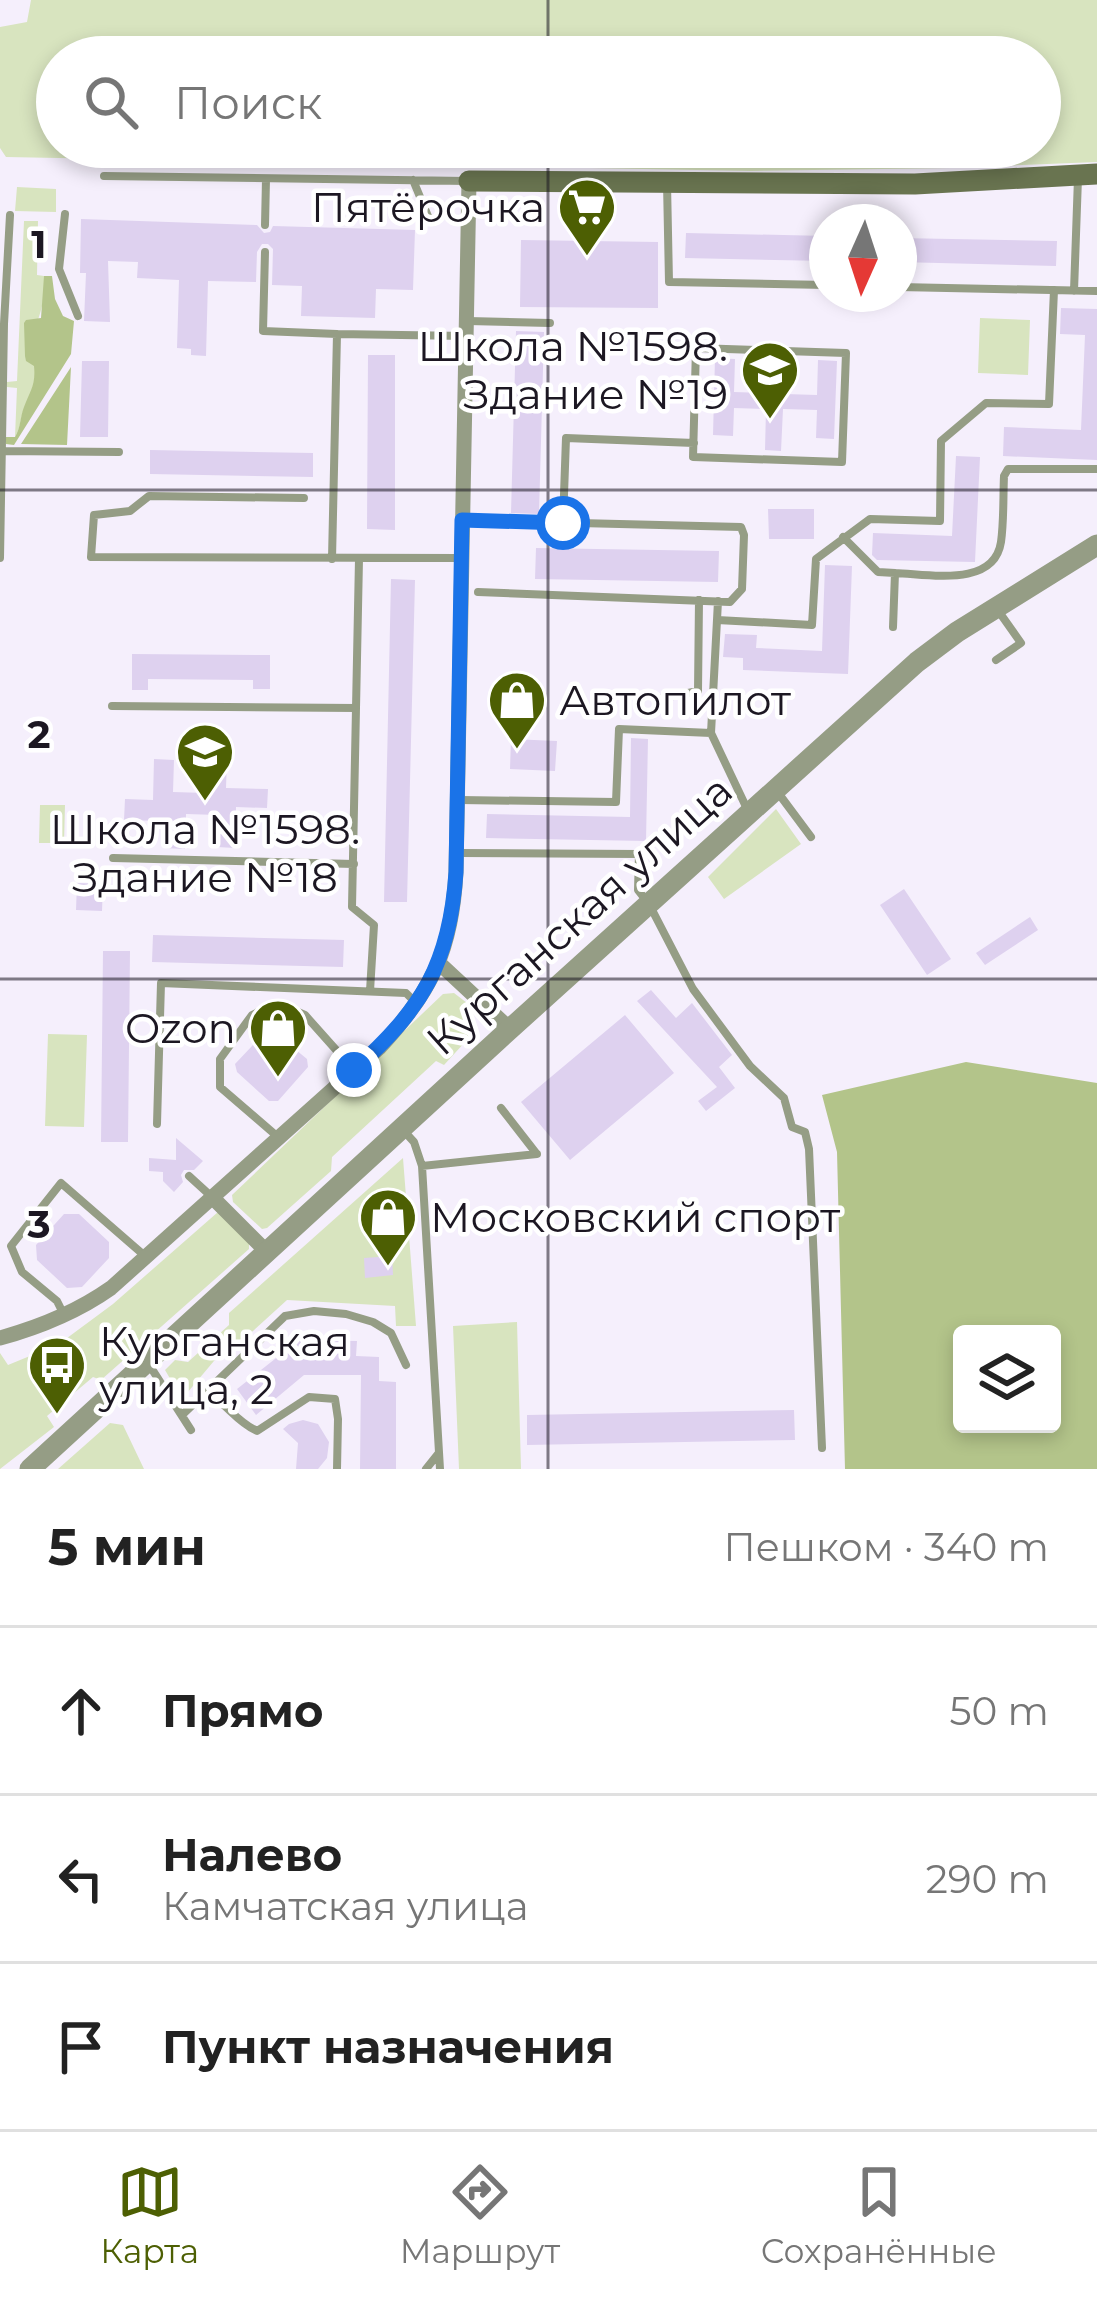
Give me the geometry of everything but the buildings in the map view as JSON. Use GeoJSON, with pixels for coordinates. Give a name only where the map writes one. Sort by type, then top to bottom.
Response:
{"type":"FeatureCollection","features":[{"type":"Feature","properties":{"kind":"main road"},"geometry":{"type":"LineString","coordinates":[[469,181],[915,184],[1088,174]]}},
{"type":"Feature","properties":{"kind":"street"},"geometry":{"type":"LineString","coordinates":[[0,1338],[64,1316],[111,1288],[398,1028],[439,963],[451,920],[456,853],[469,181]]}},
{"type":"Feature","properties":{"kind":"street","name":"Курганская улица"},"geometry":{"type":"LineString","coordinates":[[29,1469],[926,654],[1097,545]]}},
{"type":"Feature","properties":{"kind":"street"},"geometry":{"type":"LineString","coordinates":[[439,963],[510,1028]]}},
{"type":"Feature","properties":{"kind":"street"},"geometry":{"type":"LineString","coordinates":[[213,1198],[266,1251]]}},
{"type":"Feature","properties":{"kind":"lane"},"geometry":{"type":"LineString","coordinates":[[1074,291],[1088,174]]}},
{"type":"Feature","properties":{"kind":"lane"},"geometry":{"type":"LineString","coordinates":[[104,176],[469,181]]}},
{"type":"Feature","properties":{"kind":"lane"},"geometry":{"type":"LineString","coordinates":[[266,178],[266,225]]}},
{"type":"Feature","properties":{"kind":"lane"},"geometry":{"type":"LineString","coordinates":[[413,181],[430,221]]}},
{"type":"Feature","properties":{"kind":"lane"},"geometry":{"type":"LineString","coordinates":[[667,182],[669,282],[809,285]]}},
{"type":"Feature","properties":{"kind":"lane"},"geometry":{"type":"LineString","coordinates":[[65,214],[59,269],[78,316]]}},
{"type":"Feature","properties":{"kind":"lane"},"geometry":{"type":"LineString","coordinates":[[0,558],[2,324],[10,215]]}},
{"type":"Feature","properties":{"kind":"lane"},"geometry":{"type":"LineString","coordinates":[[265,252],[263,331],[338,334],[550,323]]}},
{"type":"Feature","properties":{"kind":"lane"},"geometry":{"type":"LineString","coordinates":[[917,287],[1097,291]]}},
{"type":"Feature","properties":{"kind":"lane"},"geometry":{"type":"LineString","coordinates":[[717,620],[812,625],[816,559],[843,537],[870,519],[940,521],[941,441],[986,404],[1049,404],[1054,290]]}},
{"type":"Feature","properties":{"kind":"lane"},"geometry":{"type":"LineString","coordinates":[[332,559],[338,334]]}},
{"type":"Feature","properties":{"kind":"lane"},"geometry":{"type":"LineString","coordinates":[[697,348],[845,352],[842,462],[693,457],[694,443],[697,348]]}},
{"type":"Feature","properties":{"kind":"lane"},"geometry":{"type":"LineString","coordinates":[[563,523],[566,438],[694,443]]}},
{"type":"Feature","properties":{"kind":"lane"},"geometry":{"type":"LineString","coordinates":[[1,451],[119,452]]}},
{"type":"Feature","properties":{"kind":"lane"},"geometry":{"type":"LineString","coordinates":[[843,537],[878,572],[980,572],[995,560],[1001,545],[1008,469],[1097,469]]}},
{"type":"Feature","properties":{"kind":"lane"},"geometry":{"type":"LineString","coordinates":[[304,499],[149,496],[130,511],[94,515],[92,557],[461,558]]}},
{"type":"Feature","properties":{"kind":"lane"},"geometry":{"type":"LineString","coordinates":[[462,520],[740,526],[744,536],[742,589],[730,602],[478,592]]}},
{"type":"Feature","properties":{"kind":"lane"},"geometry":{"type":"LineString","coordinates":[[359,559],[352,907],[374,925],[370,991]]}},
{"type":"Feature","properties":{"kind":"lane"},"geometry":{"type":"LineString","coordinates":[[893,626],[895,573]]}},
{"type":"Feature","properties":{"kind":"lane"},"geometry":{"type":"LineString","coordinates":[[663,698],[698,691],[699,600]]}},
{"type":"Feature","properties":{"kind":"lane"},"geometry":{"type":"LineString","coordinates":[[718,601],[711,733],[749,814]]}},
{"type":"Feature","properties":{"kind":"lane"},"geometry":{"type":"LineString","coordinates":[[996,660],[1021,643],[997,608]]}},
{"type":"Feature","properties":{"kind":"lane"},"geometry":{"type":"LineString","coordinates":[[112,706],[356,708]]}},
{"type":"Feature","properties":{"kind":"lane"},"geometry":{"type":"LineString","coordinates":[[457,800],[616,802],[619,729],[711,733]]}},
{"type":"Feature","properties":{"kind":"lane"},"geometry":{"type":"LineString","coordinates":[[776,790],[811,837]]}},
{"type":"Feature","properties":{"kind":"lane"},"geometry":{"type":"LineString","coordinates":[[456,853],[639,854],[638,890],[693,989],[750,1066],[784,1098],[792,1126],[805,1132],[822,1448]]}},
{"type":"Feature","properties":{"kind":"lane"},"geometry":{"type":"LineString","coordinates":[[113,858],[354,864]]}},
{"type":"Feature","properties":{"kind":"lane"},"geometry":{"type":"LineString","coordinates":[[157,1124],[161,982],[406,993],[416,1004]]}},
{"type":"Feature","properties":{"kind":"lane"},"geometry":{"type":"LineString","coordinates":[[279,1138],[220,1087],[220,1059],[252,1016],[277,1004],[305,1015],[354,1070]]}},
{"type":"Feature","properties":{"kind":"lane"},"geometry":{"type":"LineString","coordinates":[[422,1166],[537,1154],[501,1108]]}},
{"type":"Feature","properties":{"kind":"lane"},"geometry":{"type":"LineString","coordinates":[[402,1130],[414,1142],[422,1166],[440,1469]]}},
{"type":"Feature","properties":{"kind":"lane"},"geometry":{"type":"LineString","coordinates":[[189,1176],[213,1198]]}},
{"type":"Feature","properties":{"kind":"lane"},"geometry":{"type":"LineString","coordinates":[[64,1316],[57,1301],[22,1272],[11,1246],[61,1183],[146,1257]]}},
{"type":"Feature","properties":{"kind":"lane"},"geometry":{"type":"LineString","coordinates":[[182,1415],[285,1316],[314,1311],[373,1322],[391,1333],[406,1365]]}},
{"type":"Feature","properties":{"kind":"lane"},"geometry":{"type":"LineString","coordinates":[[147,1361],[191,1430]]}},
{"type":"Feature","properties":{"kind":"lane"},"geometry":{"type":"LineString","coordinates":[[207,1393],[222,1401],[237,1421],[257,1431],[309,1397],[335,1399],[337,1469]]}},
{"type":"Feature","properties":{"kind":"lane"},"geometry":{"type":"LineString","coordinates":[[426,1469],[439,1453]]}},
{"type":"Feature","properties":{"kind":"green space"},"geometry":{"type":"Polygon","coordinates":[[[31,0],[1097,0],[1097,162],[1061,163],[1061,36],[36,36],[36,158],[6,157],[0,148],[0,27],[27,22],[31,0]]]}},
{"type":"Feature","properties":{"kind":"green space"},"geometry":{"type":"Polygon","coordinates":[[[591,168],[951,168],[751,171],[591,168]]]}},
{"type":"Feature","properties":{"kind":"green space"},"geometry":{"type":"Polygon","coordinates":[[[17,187],[56,189],[56,212],[15,211],[17,187]]]}},
{"type":"Feature","properties":{"kind":"green space"},"geometry":{"type":"Polygon","coordinates":[[[24,221],[38,221],[37,275],[44,276],[44,290],[34,338],[34,386],[15,437],[17,388],[7,387],[7,382],[17,381],[24,221]]]}},
{"type":"Feature","properties":{"kind":"green space"},"geometry":{"type":"Polygon","coordinates":[[[44,276],[52,276],[63,316],[74,321],[71,354],[14,445],[6,444],[6,437],[17,433],[33,383],[34,366],[25,356],[24,323],[41,318],[44,276]]]}},
{"type":"Feature","properties":{"kind":"green space"},"geometry":{"type":"Polygon","coordinates":[[[980,318],[1030,320],[1028,375],[978,373],[980,318]]]}},
{"type":"Feature","properties":{"kind":"green space"},"geometry":{"type":"Polygon","coordinates":[[[71,367],[67,445],[21,444],[71,367]]]}},
{"type":"Feature","properties":{"kind":"green space"},"geometry":{"type":"Polygon","coordinates":[[[40,805],[65,805],[64,843],[39,843],[40,805]]]}},
{"type":"Feature","properties":{"kind":"green space"},"geometry":{"type":"Polygon","coordinates":[[[776,809],[801,844],[724,899],[708,877],[776,809]]]}},
{"type":"Feature","properties":{"kind":"green space"},"geometry":{"type":"Polygon","coordinates":[[[454,993],[471,1006],[477,1029],[444,1065],[436,1061],[332,1157],[331,1171],[262,1229],[233,1202],[232,1195],[443,994],[454,993]]]}},
{"type":"Feature","properties":{"kind":"green space"},"geometry":{"type":"Polygon","coordinates":[[[48,1034],[87,1035],[84,1127],[45,1126],[48,1034]]]}},
{"type":"Feature","properties":{"kind":"green space"},"geometry":{"type":"Polygon","coordinates":[[[966,1062],[1097,1083],[1097,1469],[845,1469],[837,1152],[822,1095],[966,1062]]]}},
{"type":"Feature","properties":{"kind":"green space"},"geometry":{"type":"Polygon","coordinates":[[[403,1158],[416,1326],[396,1326],[395,1306],[287,1300],[219,1355],[182,1399],[165,1370],[175,1360],[188,1362],[229,1325],[229,1313],[403,1158]]]}},
{"type":"Feature","properties":{"kind":"green space"},"geometry":{"type":"Polygon","coordinates":[[[218,1212],[249,1241],[249,1249],[101,1380],[93,1377],[47,1416],[54,1427],[0,1469],[0,1353],[8,1365],[59,1344],[113,1304],[218,1212]]]}},
{"type":"Feature","properties":{"kind":"green space"},"geometry":{"type":"Polygon","coordinates":[[[517,1322],[521,1469],[459,1469],[453,1326],[517,1322]]]}},
{"type":"Feature","properties":{"kind":"green space"},"geometry":{"type":"Polygon","coordinates":[[[110,1423],[123,1425],[144,1469],[58,1469],[110,1423]]]}},
{"type":"Feature","properties":{"kind":"place","name":"Пятёрочка"},"geometry":{"type":"Point","coordinates":[587,258]}},
{"type":"Feature","properties":{"kind":"place","name":"Школа №1598. Здание №19"},"geometry":{"type":"Point","coordinates":[770,421]}},
{"type":"Feature","properties":{"kind":"place","name":"Автопилот"},"geometry":{"type":"Point","coordinates":[517,751]}},
{"type":"Feature","properties":{"kind":"place","name":"Школа №1598. Здание №18"},"geometry":{"type":"Point","coordinates":[205,803]}},
{"type":"Feature","properties":{"kind":"place","name":"Ozon"},"geometry":{"type":"Point","coordinates":[278,1079]}},
{"type":"Feature","properties":{"kind":"place","name":"Московский спорт"},"geometry":{"type":"Point","coordinates":[388,1268]}},
{"type":"Feature","properties":{"kind":"place","name":"Курганская улица, 2"},"geometry":{"type":"Point","coordinates":[57,1416]}},
{"type":"Feature","properties":{"kind":"route"},"geometry":{"type":"LineString","coordinates":[[354,1070],[398,1028],[431,982],[451,920],[456,872],[462,520],[563,523]]}}]}
